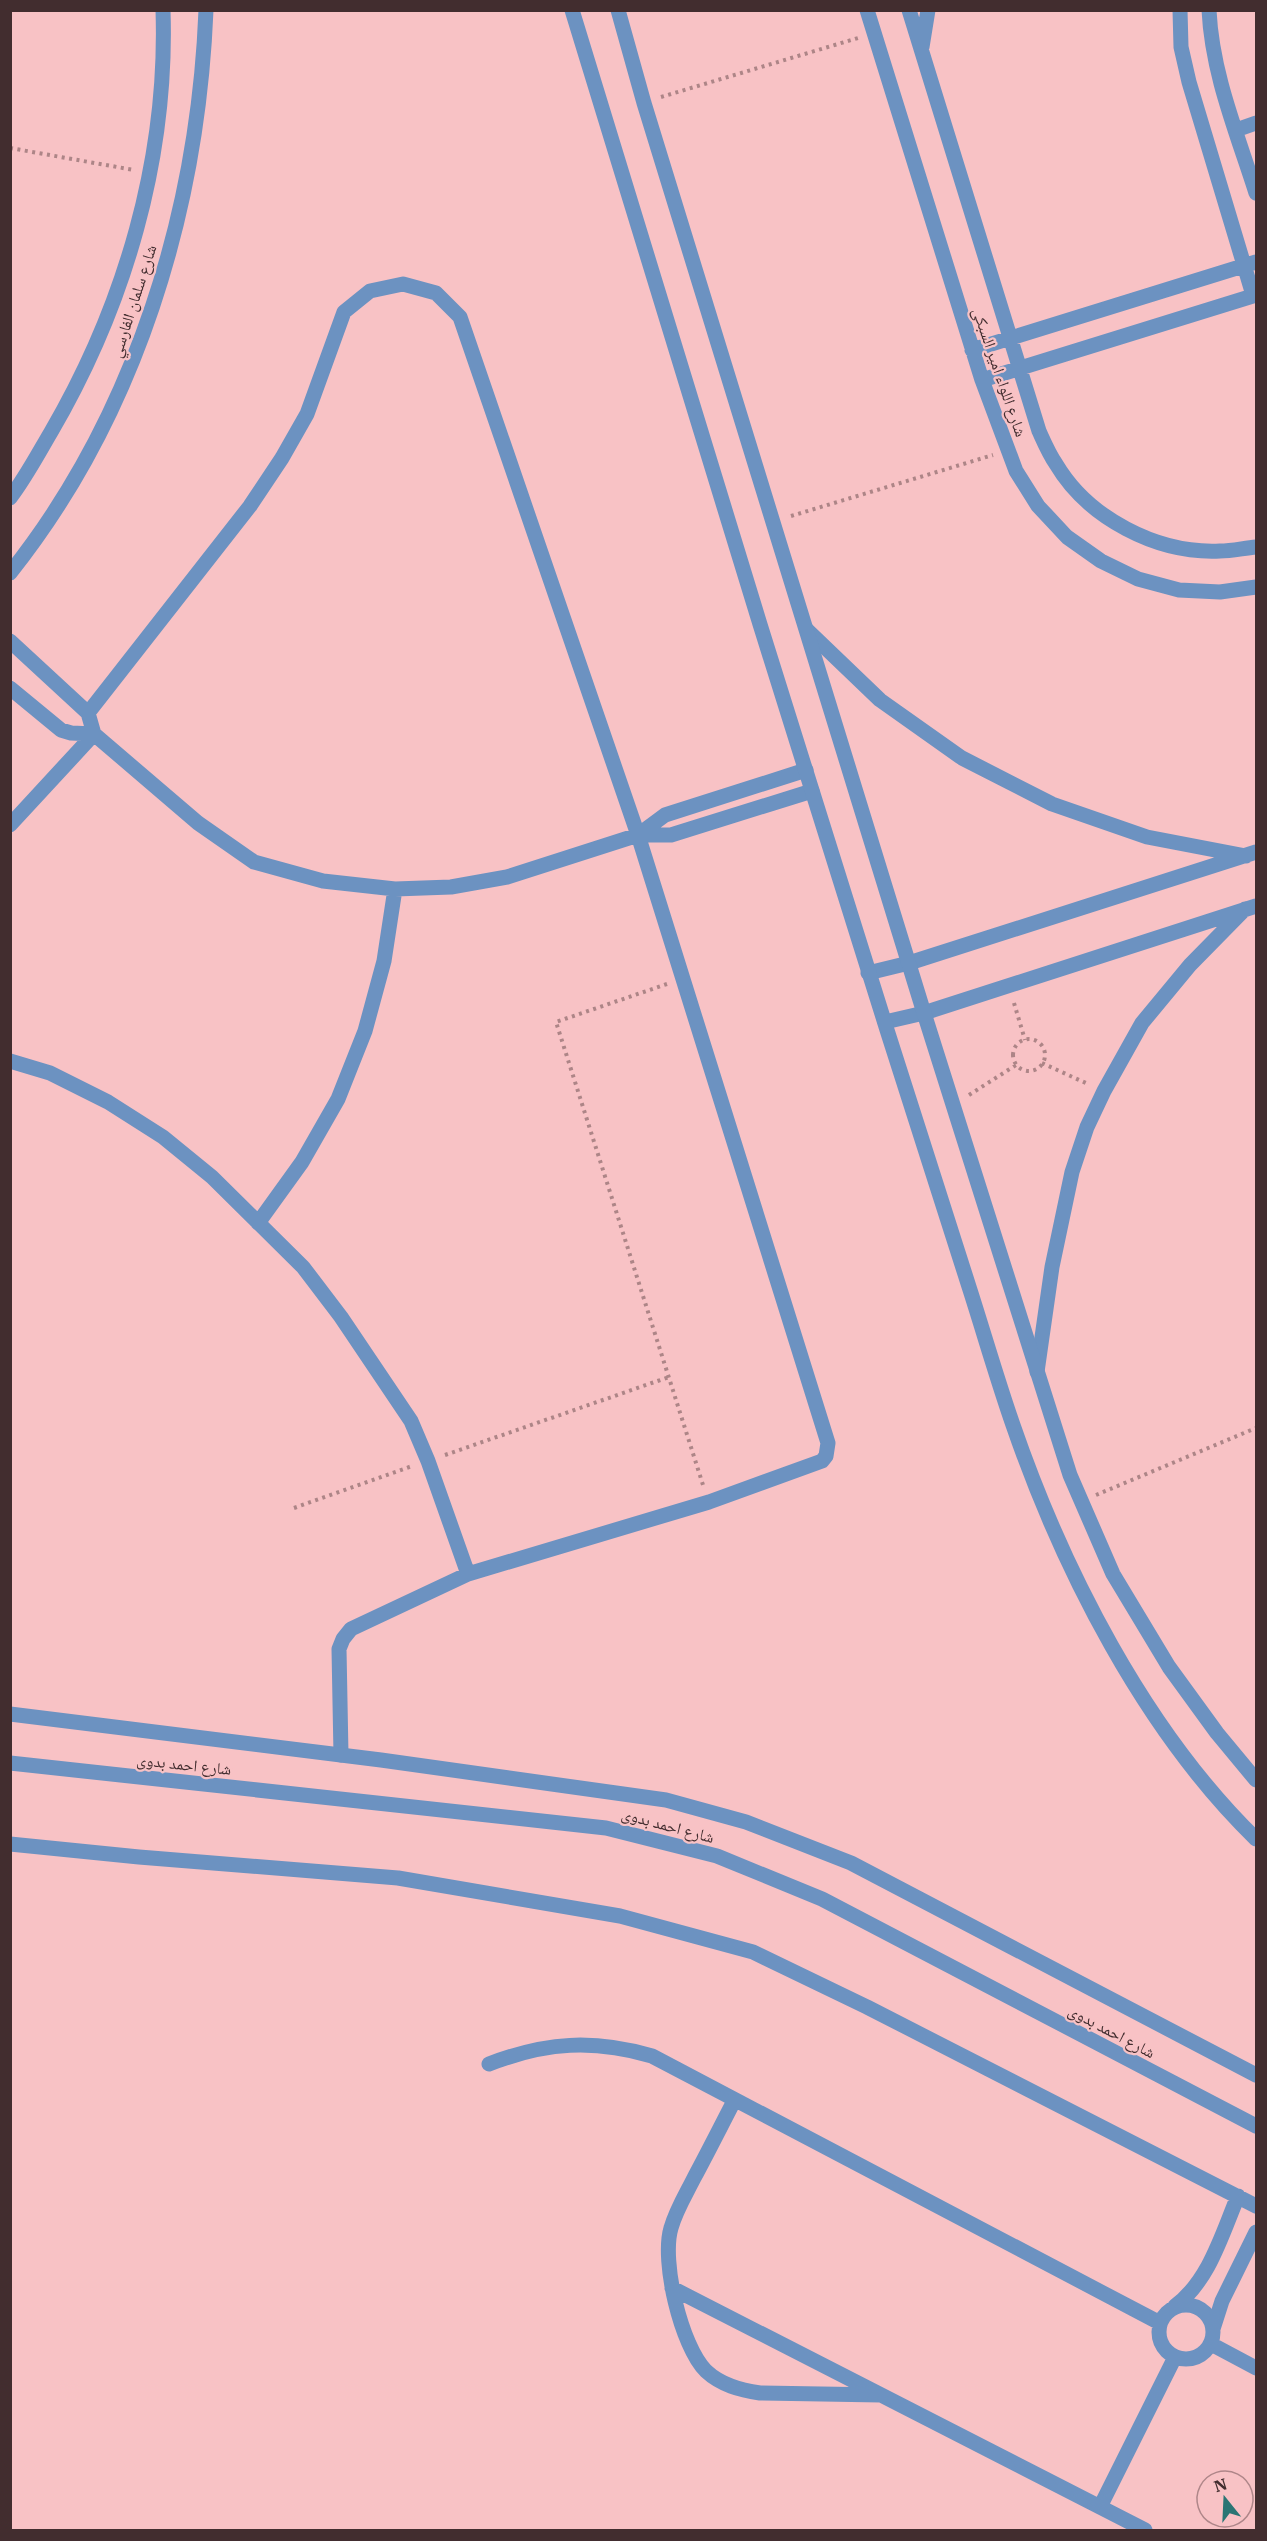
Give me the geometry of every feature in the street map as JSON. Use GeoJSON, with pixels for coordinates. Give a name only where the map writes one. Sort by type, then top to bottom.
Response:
{"type":"FeatureCollection","features":[{"type":"Feature","properties":{"kind":"street","name":"شارع سلمان الفارسي"},"geometry":{"type":"LineString","coordinates":[[10,498],[77,388],[112,307],[139,223],[158,136],[164,40],[163,10]]}},
{"type":"Feature","properties":{"kind":"street","name":"شارع سلمان الفارسي"},"geometry":{"type":"LineString","coordinates":[[10,573],[59,505],[95,444],[126,381],[149,316],[174,230],[196,133],[204,57],[206,10]]}},
{"type":"Feature","properties":{"kind":"street"},"geometry":{"type":"LineString","coordinates":[[572,10],[868,973],[1014,1427],[1048,1515],[1098,1620],[1141,1694],[1192,1765],[1257,1839]]}},
{"type":"Feature","properties":{"kind":"street"},"geometry":{"type":"LineString","coordinates":[[618,10],[644,103],[924,1013],[1070,1475],[1113,1574],[1169,1667],[1216,1733],[1257,1780]]}},
{"type":"Feature","properties":{"kind":"street","name":"شارع اللواء امير السبكى"},"geometry":{"type":"LineString","coordinates":[[867,10],[982,380],[1016,471],[1038,506],[1067,537],[1101,561],[1138,579],[1179,590],[1220,592],[1257,587]]}},
{"type":"Feature","properties":{"kind":"street","name":"شارع اللواء امير السبكى"},"geometry":{"type":"LineString","coordinates":[[909,10],[1039,431],[1056,465],[1080,495],[1110,519],[1143,537],[1180,548],[1218,551],[1257,547]]}},
{"type":"Feature","properties":{"kind":"street"},"geometry":{"type":"LineString","coordinates":[[922,50],[928,10]]}},
{"type":"Feature","properties":{"kind":"street"},"geometry":{"type":"LineString","coordinates":[[982,380],[1255,295],[1251,264],[1189,82],[1181,47],[1180,10]]}},
{"type":"Feature","properties":{"kind":"street"},"geometry":{"type":"LineString","coordinates":[[1209,10],[1210,39],[1218,73],[1257,193]]}},
{"type":"Feature","properties":{"kind":"street"},"geometry":{"type":"LineString","coordinates":[[1236,130],[1257,123]]}},
{"type":"Feature","properties":{"kind":"street"},"geometry":{"type":"LineString","coordinates":[[972,350],[1251,264]]}},
{"type":"Feature","properties":{"kind":"street"},"geometry":{"type":"LineString","coordinates":[[88,713],[250,506],[282,458],[307,414],[344,312],[370,291],[404,284],[436,293],[460,316],[638,835],[828,1443],[826,1456],[822,1461],[709,1502],[468,1574],[351,1629],[339,1649],[341,1755]]}},
{"type":"Feature","properties":{"kind":"street"},"geometry":{"type":"LineString","coordinates":[[807,630],[880,700],[962,758],[1022,789],[1052,804],[1147,837],[1251,854]]}},
{"type":"Feature","properties":{"kind":"street"},"geometry":{"type":"LineString","coordinates":[[10,641],[88,713],[94,734],[198,823],[254,862],[323,881],[395,889],[451,887],[507,877],[638,835],[671,835],[812,791]]}},
{"type":"Feature","properties":{"kind":"street"},"geometry":{"type":"LineString","coordinates":[[10,688],[61,730],[94,734]]}},
{"type":"Feature","properties":{"kind":"street"},"geometry":{"type":"LineString","coordinates":[[10,825],[94,734]]}},
{"type":"Feature","properties":{"kind":"street"},"geometry":{"type":"LineString","coordinates":[[638,835],[665,815],[806,770]]}},
{"type":"Feature","properties":{"kind":"street"},"geometry":{"type":"LineString","coordinates":[[868,973],[909,963],[1251,854]]}},
{"type":"Feature","properties":{"kind":"street"},"geometry":{"type":"LineString","coordinates":[[258,1223],[302,1162],[338,1099],[350,1070],[365,1031],[384,961],[395,889]]}},
{"type":"Feature","properties":{"kind":"street"},"geometry":{"type":"LineString","coordinates":[[885,1022],[924,1013],[1251,908]]}},
{"type":"Feature","properties":{"kind":"street"},"geometry":{"type":"LineString","coordinates":[[1037,1372],[1052,1267],[1072,1172],[1087,1127],[1104,1091],[1142,1023],[1190,964],[1251,908]]}},
{"type":"Feature","properties":{"kind":"street"},"geometry":{"type":"LineString","coordinates":[[10,1061],[51,1074],[99,1097],[163,1137],[212,1177],[303,1267],[341,1317],[411,1421],[429,1461],[468,1574]]}},
{"type":"Feature","properties":{"kind":"street","name":"شارع احمد بدوى"},"geometry":{"type":"LineString","coordinates":[[10,1714],[341,1755],[666,1800],[746,1822],[851,1863],[1257,2075]]}},
{"type":"Feature","properties":{"kind":"street","name":"شارع احمد بدوى"},"geometry":{"type":"LineString","coordinates":[[10,1763],[606,1828],[717,1856],[822,1899],[1257,2126]]}},
{"type":"Feature","properties":{"kind":"street"},"geometry":{"type":"LineString","coordinates":[[10,1844],[398,1878],[620,1916],[753,1952],[867,2007],[1257,2206]]}},
{"type":"Feature","properties":{"kind":"street"},"geometry":{"type":"LineString","coordinates":[[489,2064],[537,2049],[561,2045],[608,2046],[652,2056],[1160,2323]]}},
{"type":"Feature","properties":{"kind":"street"},"geometry":{"type":"LineString","coordinates":[[734,2101],[670,2229],[667,2248],[672,2288],[694,2356],[706,2371],[722,2383],[740,2390],[760,2393],[885,2395]]}},
{"type":"Feature","properties":{"kind":"street"},"geometry":{"type":"LineString","coordinates":[[1238,2196],[1203,2277],[1185,2299],[1165,2314],[1160,2323],[1161,2345],[1175,2357],[1193,2359],[1201,2356],[1212,2337],[1225,2294],[1257,2232]]}},
{"type":"Feature","properties":{"kind":"street"},"geometry":{"type":"LineString","coordinates":[[672,2288],[1145,2530]]}},
{"type":"Feature","properties":{"kind":"street"},"geometry":{"type":"LineString","coordinates":[[1173,2308],[1188,2305],[1202,2310],[1212,2322],[1212,2337]]}},
{"type":"Feature","properties":{"kind":"street"},"geometry":{"type":"LineString","coordinates":[[1212,2337],[1257,2368]]}},
{"type":"Feature","properties":{"kind":"street"},"geometry":{"type":"LineString","coordinates":[[1100,2507],[1175,2357]]}},
{"type":"Feature","properties":{"kind":"path"},"geometry":{"type":"LineString","coordinates":[[644,103],[873,33]]}},
{"type":"Feature","properties":{"kind":"path"},"geometry":{"type":"LineString","coordinates":[[10,148],[150,173]]}},
{"type":"Feature","properties":{"kind":"path"},"geometry":{"type":"LineString","coordinates":[[773,521],[1008,451]]}},
{"type":"Feature","properties":{"kind":"path"},"geometry":{"type":"LineString","coordinates":[[682,979],[556,1022],[709,1502]]}},
{"type":"Feature","properties":{"kind":"path"},"geometry":{"type":"LineString","coordinates":[[1009,986],[1025,1040]]}},
{"type":"Feature","properties":{"kind":"path"},"geometry":{"type":"LineString","coordinates":[[1025,1040],[1037,1042],[1042,1046],[1044,1058],[1042,1064],[1038,1068],[1026,1071],[1016,1065],[1014,1050],[1020,1042],[1025,1040]]}},
{"type":"Feature","properties":{"kind":"path"},"geometry":{"type":"LineString","coordinates":[[1042,1064],[1104,1091]]}},
{"type":"Feature","properties":{"kind":"path"},"geometry":{"type":"LineString","coordinates":[[953,1105],[1016,1065]]}},
{"type":"Feature","properties":{"kind":"path"},"geometry":{"type":"LineString","coordinates":[[294,1508],[669,1377]]}},
{"type":"Feature","properties":{"kind":"path"},"geometry":{"type":"LineString","coordinates":[[1081,1501],[1257,1428]]}}]}
